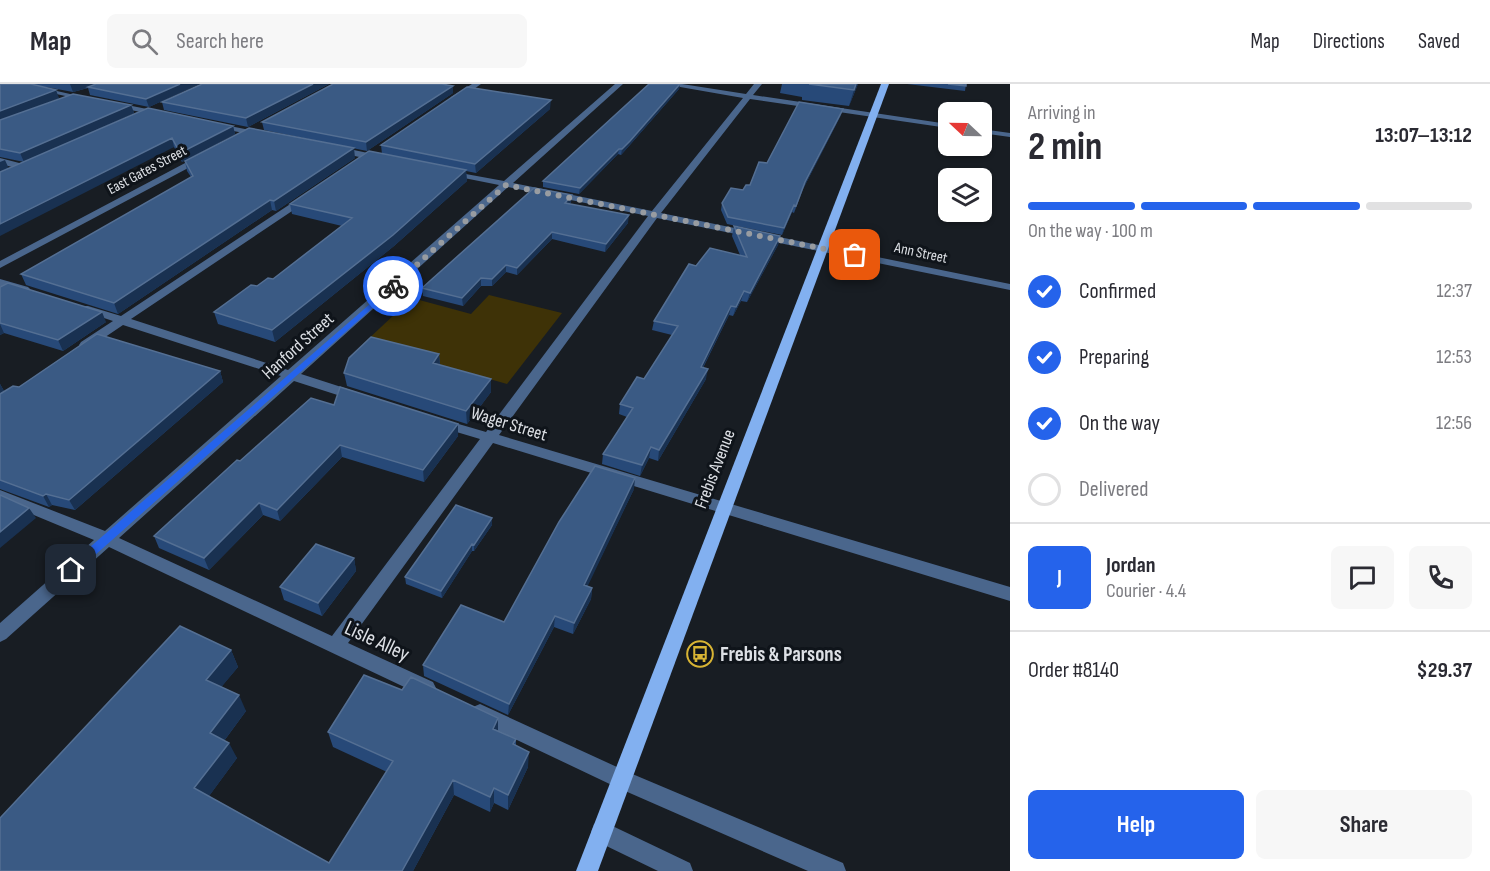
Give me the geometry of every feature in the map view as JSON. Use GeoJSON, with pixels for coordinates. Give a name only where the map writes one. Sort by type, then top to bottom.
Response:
{"type":"FeatureCollection","features":[{"type":"Feature","properties":{"kind":"main road","name":"Frebis Avenue"},"geometry":{"type":"LineString","coordinates":[[587,871],[885,84]]}},
{"type":"Feature","properties":{"kind":"street"},"geometry":{"type":"LineString","coordinates":[[15,84],[172,116]]}},
{"type":"Feature","properties":{"kind":"street"},"geometry":{"type":"LineString","coordinates":[[447,104],[477,84]]}},
{"type":"Feature","properties":{"kind":"street","name":"Hanford Street"},"geometry":{"type":"LineString","coordinates":[[0,634],[619,84]]}},
{"type":"Feature","properties":{"kind":"street"},"geometry":{"type":"LineString","coordinates":[[667,84],[753,90]]}},
{"type":"Feature","properties":{"kind":"street"},"geometry":{"type":"LineString","coordinates":[[716,84],[873,115],[938,125]]}},
{"type":"Feature","properties":{"kind":"street"},"geometry":{"type":"LineString","coordinates":[[64,100],[96,88]]}},
{"type":"Feature","properties":{"kind":"street"},"geometry":{"type":"LineString","coordinates":[[335,646],[652,216],[753,90]]}},
{"type":"Feature","properties":{"kind":"street"},"geometry":{"type":"LineString","coordinates":[[129,121],[160,107]]}},
{"type":"Feature","properties":{"kind":"street"},"geometry":{"type":"LineString","coordinates":[[206,123],[272,136]]}},
{"type":"Feature","properties":{"kind":"street"},"geometry":{"type":"LineString","coordinates":[[231,142],[260,126]]}},
{"type":"Feature","properties":{"kind":"street"},"geometry":{"type":"LineString","coordinates":[[992,133],[1010,135]]}},
{"type":"Feature","properties":{"kind":"street"},"geometry":{"type":"LineString","coordinates":[[325,147],[390,160]]}},
{"type":"Feature","properties":{"kind":"street"},"geometry":{"type":"LineString","coordinates":[[358,162],[378,149]]}},
{"type":"Feature","properties":{"kind":"street","name":"East Gates Street"},"geometry":{"type":"LineString","coordinates":[[0,265],[211,152]]}},
{"type":"Feature","properties":{"kind":"street"},"geometry":{"type":"LineString","coordinates":[[0,160],[24,167]]}},
{"type":"Feature","properties":{"kind":"street"},"geometry":{"type":"LineString","coordinates":[[8,174],[34,163]]}},
{"type":"Feature","properties":{"kind":"street","name":"Ann Street"},"geometry":{"type":"LineString","coordinates":[[433,170],[1010,287]]}},
{"type":"Feature","properties":{"kind":"street"},"geometry":{"type":"LineString","coordinates":[[75,352],[319,189]]}},
{"type":"Feature","properties":{"kind":"street"},"geometry":{"type":"LineString","coordinates":[[0,282],[33,292]]}},
{"type":"Feature","properties":{"kind":"street"},"geometry":{"type":"LineString","coordinates":[[67,303],[367,400]]}},
{"type":"Feature","properties":{"kind":"street","name":"Wager Street"},"geometry":{"type":"LineString","coordinates":[[422,417],[1010,594]]}},
{"type":"Feature","properties":{"kind":"street","name":"Lisle Alley"},"geometry":{"type":"LineString","coordinates":[[0,495],[107,539],[442,695]]}},
{"type":"Feature","properties":{"kind":"street"},"geometry":{"type":"LineString","coordinates":[[463,705],[623,780],[835,871]]}},
{"type":"Feature","properties":{"kind":"street"},"geometry":{"type":"LineString","coordinates":[[602,832],[682,871]]}},
{"type":"Feature","properties":{"kind":"shaded area"},"geometry":{"type":"Polygon","coordinates":[[[489,295],[562,313],[507,384],[364,343],[412,298],[471,314],[489,295]]]}},
{"type":"Feature","properties":{"kind":"building"},"geometry":{"type":"Polygon","coordinates":[[[0,84],[31,84],[56,90],[0,111],[0,84]]]}},
{"type":"Feature","properties":{"kind":"building"},"geometry":{"type":"Polygon","coordinates":[[[96,84],[180,84],[146,99],[88,87],[96,84]]]}},
{"type":"Feature","properties":{"kind":"building"},"geometry":{"type":"Polygon","coordinates":[[[202,84],[313,84],[246,118],[162,102],[202,84]]]}},
{"type":"Feature","properties":{"kind":"building"},"geometry":{"type":"Polygon","coordinates":[[[333,84],[442,84],[453,86],[366,142],[262,122],[333,84]]]}},
{"type":"Feature","properties":{"kind":"building"},"geometry":{"type":"Polygon","coordinates":[[[649,84],[680,84],[630,141],[580,188],[543,181],[649,84]]]}},
{"type":"Feature","properties":{"kind":"building"},"geometry":{"type":"Polygon","coordinates":[[[809,84],[856,84],[854,90],[809,84]]]}},
{"type":"Feature","properties":{"kind":"building"},"geometry":{"type":"Polygon","coordinates":[[[467,87],[551,100],[475,164],[381,145],[467,87]]]}},
{"type":"Feature","properties":{"kind":"building"},"geometry":{"type":"Polygon","coordinates":[[[73,94],[131,105],[20,153],[0,149],[0,120],[73,94]]]}},
{"type":"Feature","properties":{"kind":"building"},"geometry":{"type":"Polygon","coordinates":[[[799,102],[843,109],[784,228],[728,217],[722,203],[731,188],[743,190],[746,185],[750,185],[759,162],[767,163],[799,102]]]}},
{"type":"Feature","properties":{"kind":"building"},"geometry":{"type":"Polygon","coordinates":[[[148,108],[233,126],[180,153],[172,138],[0,224],[0,172],[148,108]]]}},
{"type":"Feature","properties":{"kind":"building"},"geometry":{"type":"Polygon","coordinates":[[[249,128],[354,148],[274,201],[270,200],[114,303],[21,274],[193,176],[185,161],[249,128]]]}},
{"type":"Feature","properties":{"kind":"building"},"geometry":{"type":"Polygon","coordinates":[[[369,151],[466,170],[393,235],[272,330],[214,312],[251,285],[257,286],[268,278],[273,279],[352,218],[290,204],[369,151]]]}},
{"type":"Feature","properties":{"kind":"building"},"geometry":{"type":"Polygon","coordinates":[[[534,188],[572,195],[565,203],[629,215],[606,244],[552,232],[517,268],[506,265],[492,279],[481,278],[462,298],[422,288],[534,188]]]}},
{"type":"Feature","properties":{"kind":"building"},"geometry":{"type":"Polygon","coordinates":[[[734,226],[780,236],[750,293],[744,291],[736,307],[731,306],[701,367],[708,369],[659,450],[651,447],[642,465],[603,454],[633,408],[620,404],[637,377],[644,379],[678,326],[654,321],[689,264],[696,266],[710,248],[747,257],[734,226]]]}},
{"type":"Feature","properties":{"kind":"building"},"geometry":{"type":"Polygon","coordinates":[[[8,283],[102,312],[58,340],[0,323],[0,287],[8,283]]]}},
{"type":"Feature","properties":{"kind":"building"},"geometry":{"type":"Polygon","coordinates":[[[97,334],[220,371],[69,500],[46,494],[43,496],[0,480],[0,394],[13,386],[19,387],[97,334]]]}},
{"type":"Feature","properties":{"kind":"building"},"geometry":{"type":"Polygon","coordinates":[[[371,337],[439,354],[433,363],[491,379],[466,411],[344,373],[349,358],[371,337]]]}},
{"type":"Feature","properties":{"kind":"building"},"geometry":{"type":"Polygon","coordinates":[[[340,387],[458,424],[423,470],[340,445],[277,510],[259,503],[204,558],[154,536],[237,460],[240,461],[311,398],[334,405],[340,387]]]}},
{"type":"Feature","properties":{"kind":"building"},"geometry":{"type":"Polygon","coordinates":[[[595,466],[635,478],[584,585],[592,588],[574,623],[555,616],[509,704],[423,665],[461,605],[504,622],[559,522],[595,466]]]}},
{"type":"Feature","properties":{"kind":"building"},"geometry":{"type":"Polygon","coordinates":[[[0,495],[29,508],[0,532],[0,495]]]}},
{"type":"Feature","properties":{"kind":"building"},"geometry":{"type":"Polygon","coordinates":[[[456,505],[492,518],[441,591],[405,577],[456,505]]]}},
{"type":"Feature","properties":{"kind":"building"},"geometry":{"type":"Polygon","coordinates":[[[316,544],[354,558],[318,603],[280,587],[316,544]]]}},
{"type":"Feature","properties":{"kind":"building"},"geometry":{"type":"Polygon","coordinates":[[[180,626],[231,650],[206,680],[239,695],[210,733],[229,743],[194,788],[329,863],[393,761],[328,732],[364,675],[402,690],[411,677],[498,718],[493,729],[516,739],[513,744],[529,752],[508,795],[494,788],[490,797],[453,780],[402,871],[0,871],[0,818],[180,626]]]}},
{"type":"Feature","properties":{"kind":"way so far"},"geometry":{"type":"LineString","coordinates":[[393,286],[506,185],[855,255]]}},
{"type":"Feature","properties":{"kind":"place","name":"Frebis & Parsons"},"geometry":{"type":"Point","coordinates":[700,654]}},
{"type":"Feature","properties":{"kind":"route"},"geometry":{"type":"LineString","coordinates":[[71,570],[393,286]]}}]}
